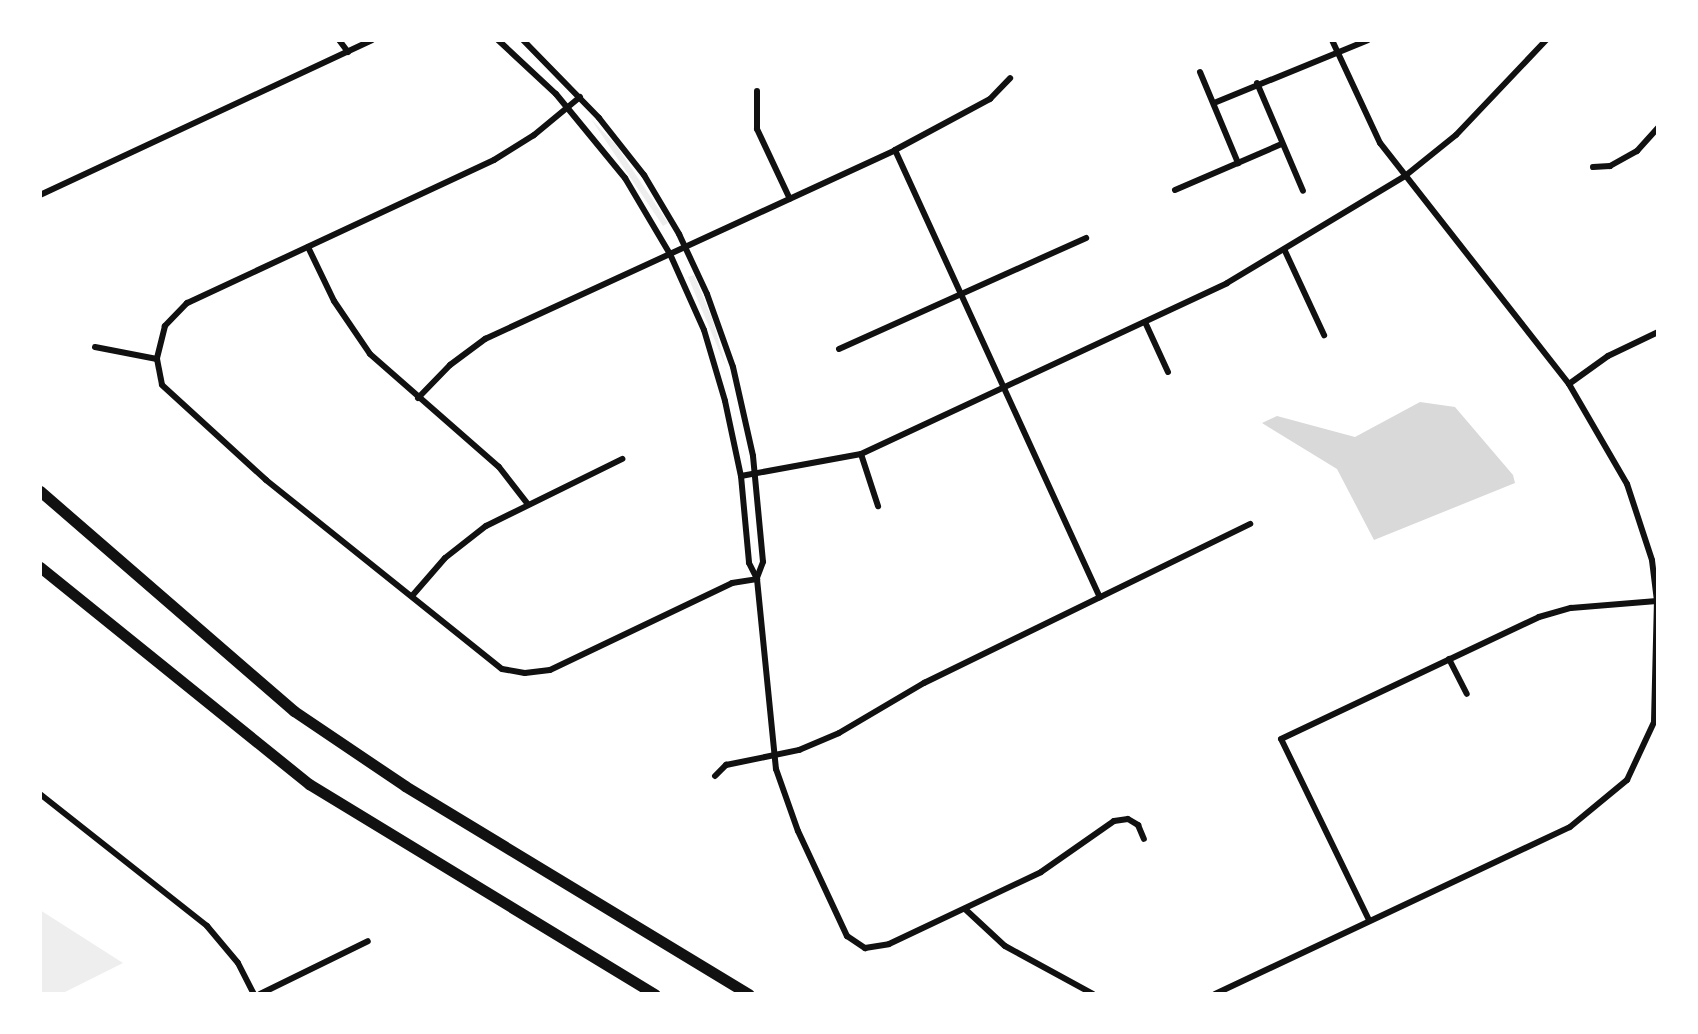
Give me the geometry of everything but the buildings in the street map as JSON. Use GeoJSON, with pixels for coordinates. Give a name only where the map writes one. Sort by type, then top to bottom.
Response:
{"type":"FeatureCollection","features":[{"type":"Feature","properties":{"kind":"highway"},"geometry":{"type":"LineString","coordinates":[[40,491],[294,712],[422,796],[749,994]]}},
{"type":"Feature","properties":{"kind":"highway"},"geometry":{"type":"LineString","coordinates":[[40,567],[309,784],[655,994]]}},
{"type":"Feature","properties":{"kind":"street"},"geometry":{"type":"LineString","coordinates":[[339,40],[348,52]]}},
{"type":"Feature","properties":{"kind":"street"},"geometry":{"type":"LineString","coordinates":[[40,195],[372,40]]}},
{"type":"Feature","properties":{"kind":"street"},"geometry":{"type":"LineString","coordinates":[[498,40],[568,108],[625,178],[670,254],[715,363],[740,476],[749,563],[757,579],[773,755],[812,863],[848,936],[866,948],[889,944],[1042,872],[1114,821],[1128,818],[1138,825],[1144,839]]}},
{"type":"Feature","properties":{"kind":"street"},"geometry":{"type":"LineString","coordinates":[[523,40],[580,97],[644,176],[685,248],[733,367],[756,474],[763,562],[757,579]]}},
{"type":"Feature","properties":{"kind":"street"},"geometry":{"type":"LineString","coordinates":[[1215,994],[1570,826],[1628,780],[1654,722],[1656,601],[1652,560],[1638,510],[1592,418],[1569,384],[1380,144],[1332,40]]}},
{"type":"Feature","properties":{"kind":"street"},"geometry":{"type":"LineString","coordinates":[[1214,103],[1368,40]]}},
{"type":"Feature","properties":{"kind":"street"},"geometry":{"type":"LineString","coordinates":[[740,476],[862,454],[1285,252],[1406,176],[1456,134],[1546,40]]}},
{"type":"Feature","properties":{"kind":"street"},"geometry":{"type":"LineString","coordinates":[[1200,72],[1238,163]]}},
{"type":"Feature","properties":{"kind":"street"},"geometry":{"type":"LineString","coordinates":[[418,398],[450,365],[485,340],[895,150],[990,99],[1010,78]]}},
{"type":"Feature","properties":{"kind":"street"},"geometry":{"type":"LineString","coordinates":[[1257,83],[1303,191]]}},
{"type":"Feature","properties":{"kind":"street"},"geometry":{"type":"LineString","coordinates":[[758,91],[757,129],[790,198]]}},
{"type":"Feature","properties":{"kind":"street"},"geometry":{"type":"LineString","coordinates":[[580,97],[494,160],[187,303],[165,326],[157,359],[162,385],[168,394],[502,669],[534,673],[732,584],[757,579]]}},
{"type":"Feature","properties":{"kind":"street"},"geometry":{"type":"LineString","coordinates":[[1593,166],[1610,166],[1637,151],[1658,128]]}},
{"type":"Feature","properties":{"kind":"street"},"geometry":{"type":"LineString","coordinates":[[1175,190],[1282,144]]}},
{"type":"Feature","properties":{"kind":"street"},"geometry":{"type":"LineString","coordinates":[[895,150],[1100,597]]}},
{"type":"Feature","properties":{"kind":"street"},"geometry":{"type":"LineString","coordinates":[[839,349],[1086,238]]}},
{"type":"Feature","properties":{"kind":"street"},"geometry":{"type":"LineString","coordinates":[[308,247],[358,340],[384,369],[500,467],[526,503]]}},
{"type":"Feature","properties":{"kind":"street"},"geometry":{"type":"LineString","coordinates":[[1285,252],[1324,336]]}},
{"type":"Feature","properties":{"kind":"street"},"geometry":{"type":"LineString","coordinates":[[1145,322],[1168,372]]}},
{"type":"Feature","properties":{"kind":"street"},"geometry":{"type":"LineString","coordinates":[[1569,384],[1596,363],[1658,332]]}},
{"type":"Feature","properties":{"kind":"street"},"geometry":{"type":"LineString","coordinates":[[94,347],[157,359]]}},
{"type":"Feature","properties":{"kind":"street"},"geometry":{"type":"LineString","coordinates":[[862,454],[878,506]]}},
{"type":"Feature","properties":{"kind":"street"},"geometry":{"type":"LineString","coordinates":[[412,596],[463,542],[526,503],[622,459]]}},
{"type":"Feature","properties":{"kind":"street"},"geometry":{"type":"LineString","coordinates":[[715,776],[726,765],[773,755],[839,733],[924,683],[1250,524]]}},
{"type":"Feature","properties":{"kind":"street"},"geometry":{"type":"LineString","coordinates":[[1369,920],[1281,738],[1554,612],[1656,601]]}},
{"type":"Feature","properties":{"kind":"street"},"geometry":{"type":"LineString","coordinates":[[1449,659],[1467,694]]}},
{"type":"Feature","properties":{"kind":"street"},"geometry":{"type":"LineString","coordinates":[[40,794],[207,926],[238,963],[257,994],[368,942]]}},
{"type":"Feature","properties":{"kind":"street"},"geometry":{"type":"LineString","coordinates":[[965,910],[1005,946],[1094,994]]}},
{"type":"Feature","properties":{"kind":"shaded area"},"geometry":{"type":"Polygon","coordinates":[[[591,119],[616,145],[668,223],[663,226],[591,119]]]}},
{"type":"Feature","properties":{"kind":"shaded area"},"geometry":{"type":"Polygon","coordinates":[[[694,275],[713,321],[726,367],[688,277],[694,275]]]}},
{"type":"Feature","properties":{"kind":"shaded area"},"geometry":{"type":"Polygon","coordinates":[[[1420,402],[1455,407],[1513,475],[1515,483],[1374,540],[1337,469],[1262,423],[1277,416],[1355,437],[1420,402]]]}},
{"type":"Feature","properties":{"kind":"shaded area"},"geometry":{"type":"Polygon","coordinates":[[[40,910],[123,963],[61,994],[40,994],[40,910]]]}}]}
